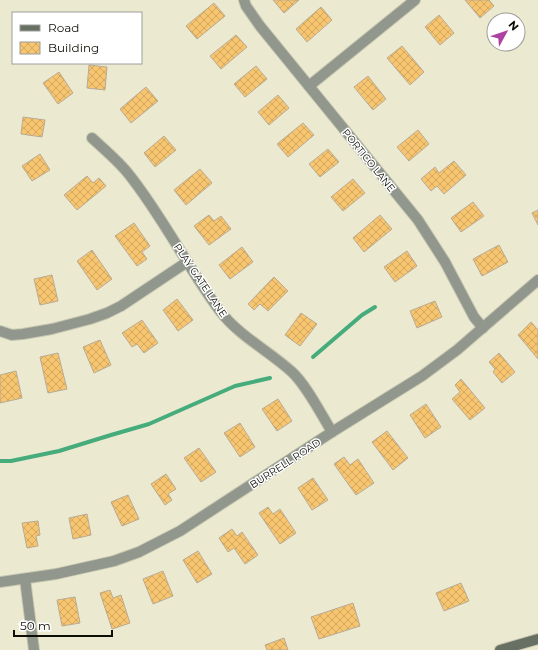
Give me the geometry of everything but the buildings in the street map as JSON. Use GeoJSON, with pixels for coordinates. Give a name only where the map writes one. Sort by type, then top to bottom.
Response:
{"type":"FeatureCollection","features":[{"type":"Feature","properties":{"kind":"street","name":"PORTICO LANE"},"geometry":{"type":"LineString","coordinates":[[244,0],[246,6],[260,26],[418,220],[445,262],[474,317],[483,328]]}},
{"type":"Feature","properties":{"kind":"street"},"geometry":{"type":"LineString","coordinates":[[309,86],[415,0]]}},
{"type":"Feature","properties":{"kind":"street","name":"PLAY GATE LANE"},"geometry":{"type":"LineString","coordinates":[[92,138],[109,153],[145,196],[187,262],[225,317],[238,330],[293,373],[305,388],[332,432]]}},
{"type":"Feature","properties":{"kind":"street"},"geometry":{"type":"LineString","coordinates":[[0,331],[12,334],[23,334],[52,329],[107,313],[121,306],[187,262]]}},
{"type":"Feature","properties":{"kind":"street","name":"BURRELL ROAD"},"geometry":{"type":"LineString","coordinates":[[0,582],[90,567],[139,552],[180,531],[332,432],[422,376],[457,350],[538,280]]}},
{"type":"Feature","properties":{"kind":"street"},"geometry":{"type":"LineString","coordinates":[[25,578],[34,650]]}},
{"type":"Feature","properties":{"kind":"street"},"geometry":{"type":"LineString","coordinates":[[500,650],[538,639]]}},
{"type":"Feature","properties":{"kind":"waterway"},"geometry":{"type":"LineString","coordinates":[[313,357],[362,315],[375,307]]}},
{"type":"Feature","properties":{"kind":"waterway"},"geometry":{"type":"LineString","coordinates":[[0,461],[11,461],[59,451],[149,424],[235,386],[270,378]]}}]}
